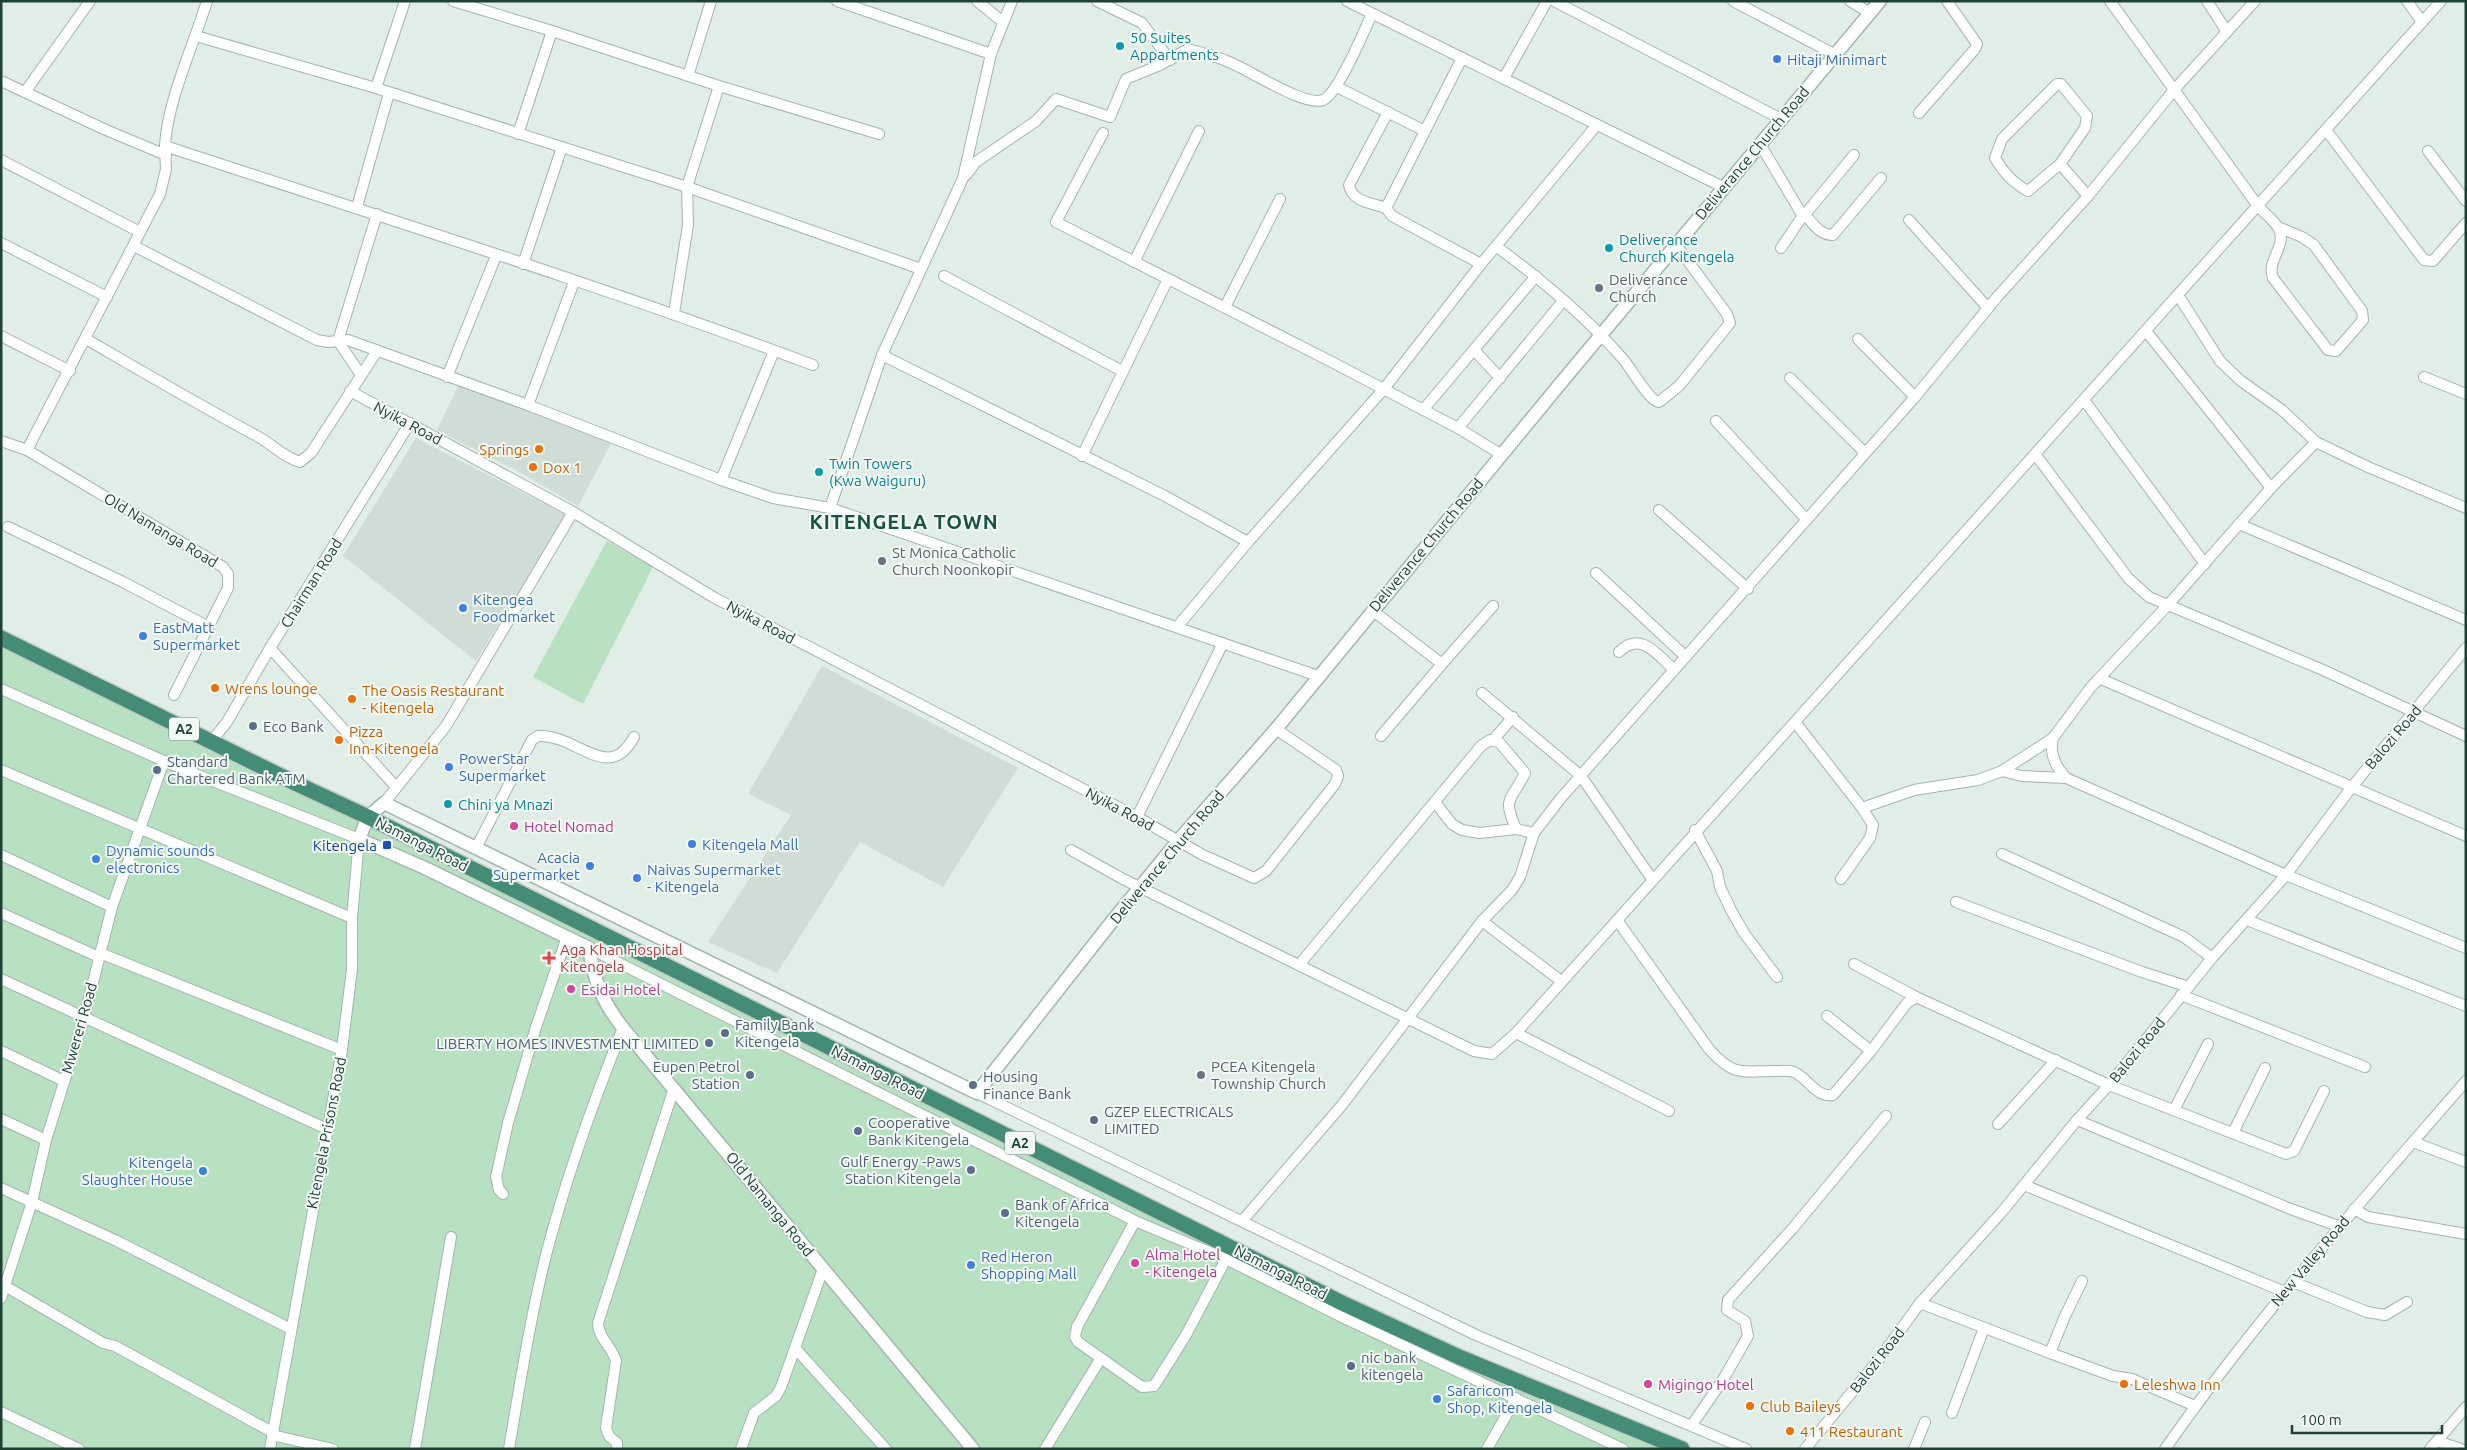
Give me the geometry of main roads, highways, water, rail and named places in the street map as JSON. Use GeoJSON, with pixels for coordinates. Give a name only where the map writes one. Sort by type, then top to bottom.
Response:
{"type":"FeatureCollection","features":[{"type":"Feature","properties":{"kind":"highway","name":"Namanga Road"},"geometry":{"type":"LineString","coordinates":[[1,638],[368,817],[1351,1307],[1460,1357],[1682,1449]]}},
{"type":"Feature","properties":{"kind":"place","name":"50 Suites Appartments"},"geometry":{"type":"Point","coordinates":[1120,46]}},
{"type":"Feature","properties":{"kind":"place","name":"Hitaji Minimart"},"geometry":{"type":"Point","coordinates":[1777,59]}},
{"type":"Feature","properties":{"kind":"place","name":"Deliverance Church Kitengela"},"geometry":{"type":"Point","coordinates":[1609,248]}},
{"type":"Feature","properties":{"kind":"place","name":"Deliverance Church"},"geometry":{"type":"Point","coordinates":[1599,288]}},
{"type":"Feature","properties":{"kind":"place","name":"Springs"},"geometry":{"type":"Point","coordinates":[539,449]}},
{"type":"Feature","properties":{"kind":"place","name":"Dox 1"},"geometry":{"type":"Point","coordinates":[533,467]}},
{"type":"Feature","properties":{"kind":"place","name":"Twin Towers (Kwa Waiguru)"},"geometry":{"type":"Point","coordinates":[819,472]}},
{"type":"Feature","properties":{"kind":"place","name":"St Monica Catholic Church Noonkopir"},"geometry":{"type":"Point","coordinates":[882,561]}},
{"type":"Feature","properties":{"kind":"place","name":"Kitengea Foodmarket"},"geometry":{"type":"Point","coordinates":[463,608]}},
{"type":"Feature","properties":{"kind":"place","name":"EastMatt Supermarket"},"geometry":{"type":"Point","coordinates":[143,636]}},
{"type":"Feature","properties":{"kind":"place","name":"Wrens lounge"},"geometry":{"type":"Point","coordinates":[215,688]}},
{"type":"Feature","properties":{"kind":"place","name":"The Oasis Restaurant - Kitengela"},"geometry":{"type":"Point","coordinates":[352,699]}},
{"type":"Feature","properties":{"kind":"place","name":"Eco Bank"},"geometry":{"type":"Point","coordinates":[253,726]}},
{"type":"Feature","properties":{"kind":"place","name":"Pizza Inn-Kitengela"},"geometry":{"type":"Point","coordinates":[339,740]}},
{"type":"Feature","properties":{"kind":"place","name":"PowerStar Supermarket"},"geometry":{"type":"Point","coordinates":[449,767]}},
{"type":"Feature","properties":{"kind":"place","name":"Standard Chartered Bank ATM"},"geometry":{"type":"Point","coordinates":[157,770]}},
{"type":"Feature","properties":{"kind":"place","name":"Chini ya Mnazi"},"geometry":{"type":"Point","coordinates":[448,804]}},
{"type":"Feature","properties":{"kind":"place","name":"Hotel Nomad"},"geometry":{"type":"Point","coordinates":[514,826]}},
{"type":"Feature","properties":{"kind":"place","name":"Kitengela Mall"},"geometry":{"type":"Point","coordinates":[692,844]}},
{"type":"Feature","properties":{"kind":"place","name":"Kitengela"},"geometry":{"type":"Point","coordinates":[387,845]}},
{"type":"Feature","properties":{"kind":"place","name":"Dynamic sounds electronics"},"geometry":{"type":"Point","coordinates":[96,859]}},
{"type":"Feature","properties":{"kind":"place","name":"Acacia Supermarket"},"geometry":{"type":"Point","coordinates":[590,866]}},
{"type":"Feature","properties":{"kind":"place","name":"Naivas Supermarket - Kitengela"},"geometry":{"type":"Point","coordinates":[637,878]}},
{"type":"Feature","properties":{"kind":"place","name":"Aga Khan Hospital Kitengela"},"geometry":{"type":"Point","coordinates":[549,958]}},
{"type":"Feature","properties":{"kind":"place","name":"Esidai Hotel"},"geometry":{"type":"Point","coordinates":[571,989]}},
{"type":"Feature","properties":{"kind":"place","name":"Family Bank Kitengela"},"geometry":{"type":"Point","coordinates":[725,1033]}},
{"type":"Feature","properties":{"kind":"place","name":"LIBERTY HOMES INVESTMENT LIMITED"},"geometry":{"type":"Point","coordinates":[709,1043]}},
{"type":"Feature","properties":{"kind":"place","name":"Eupen Petrol Station"},"geometry":{"type":"Point","coordinates":[750,1075]}},
{"type":"Feature","properties":{"kind":"place","name":"PCEA Kitengela Township Church"},"geometry":{"type":"Point","coordinates":[1201,1075]}},
{"type":"Feature","properties":{"kind":"place","name":"Housing Finance Bank"},"geometry":{"type":"Point","coordinates":[973,1085]}},
{"type":"Feature","properties":{"kind":"place","name":"GZEP ELECTRICALS LIMITED"},"geometry":{"type":"Point","coordinates":[1094,1120]}},
{"type":"Feature","properties":{"kind":"place","name":"Cooperative Bank Kitengela"},"geometry":{"type":"Point","coordinates":[858,1131]}},
{"type":"Feature","properties":{"kind":"place","name":"Gulf Energy -Paws Station Kitengela"},"geometry":{"type":"Point","coordinates":[971,1170]}},
{"type":"Feature","properties":{"kind":"place","name":"Kitengela Slaughter House"},"geometry":{"type":"Point","coordinates":[203,1171]}},
{"type":"Feature","properties":{"kind":"place","name":"Bank of Africa Kitengela"},"geometry":{"type":"Point","coordinates":[1005,1213]}},
{"type":"Feature","properties":{"kind":"place","name":"Alma Hotel - Kitengela"},"geometry":{"type":"Point","coordinates":[1135,1263]}},
{"type":"Feature","properties":{"kind":"place","name":"Red Heron Shopping Mall"},"geometry":{"type":"Point","coordinates":[971,1265]}},
{"type":"Feature","properties":{"kind":"place","name":"nic bank kitengela"},"geometry":{"type":"Point","coordinates":[1351,1366]}},
{"type":"Feature","properties":{"kind":"place","name":"Migingo Hotel"},"geometry":{"type":"Point","coordinates":[1648,1384]}},
{"type":"Feature","properties":{"kind":"place","name":"Leleshwa Inn"},"geometry":{"type":"Point","coordinates":[2124,1384]}},
{"type":"Feature","properties":{"kind":"place","name":"Safaricom Shop, Kitengela"},"geometry":{"type":"Point","coordinates":[1437,1399]}},
{"type":"Feature","properties":{"kind":"place","name":"Club Baileys"},"geometry":{"type":"Point","coordinates":[1750,1406]}},
{"type":"Feature","properties":{"kind":"place","name":"411 Restaurant"},"geometry":{"type":"Point","coordinates":[1790,1431]}},
{"type":"Feature","properties":{"kind":"district","name":"KITENGELA TOWN"},"geometry":{"type":"Point","coordinates":[904,521]}}]}
